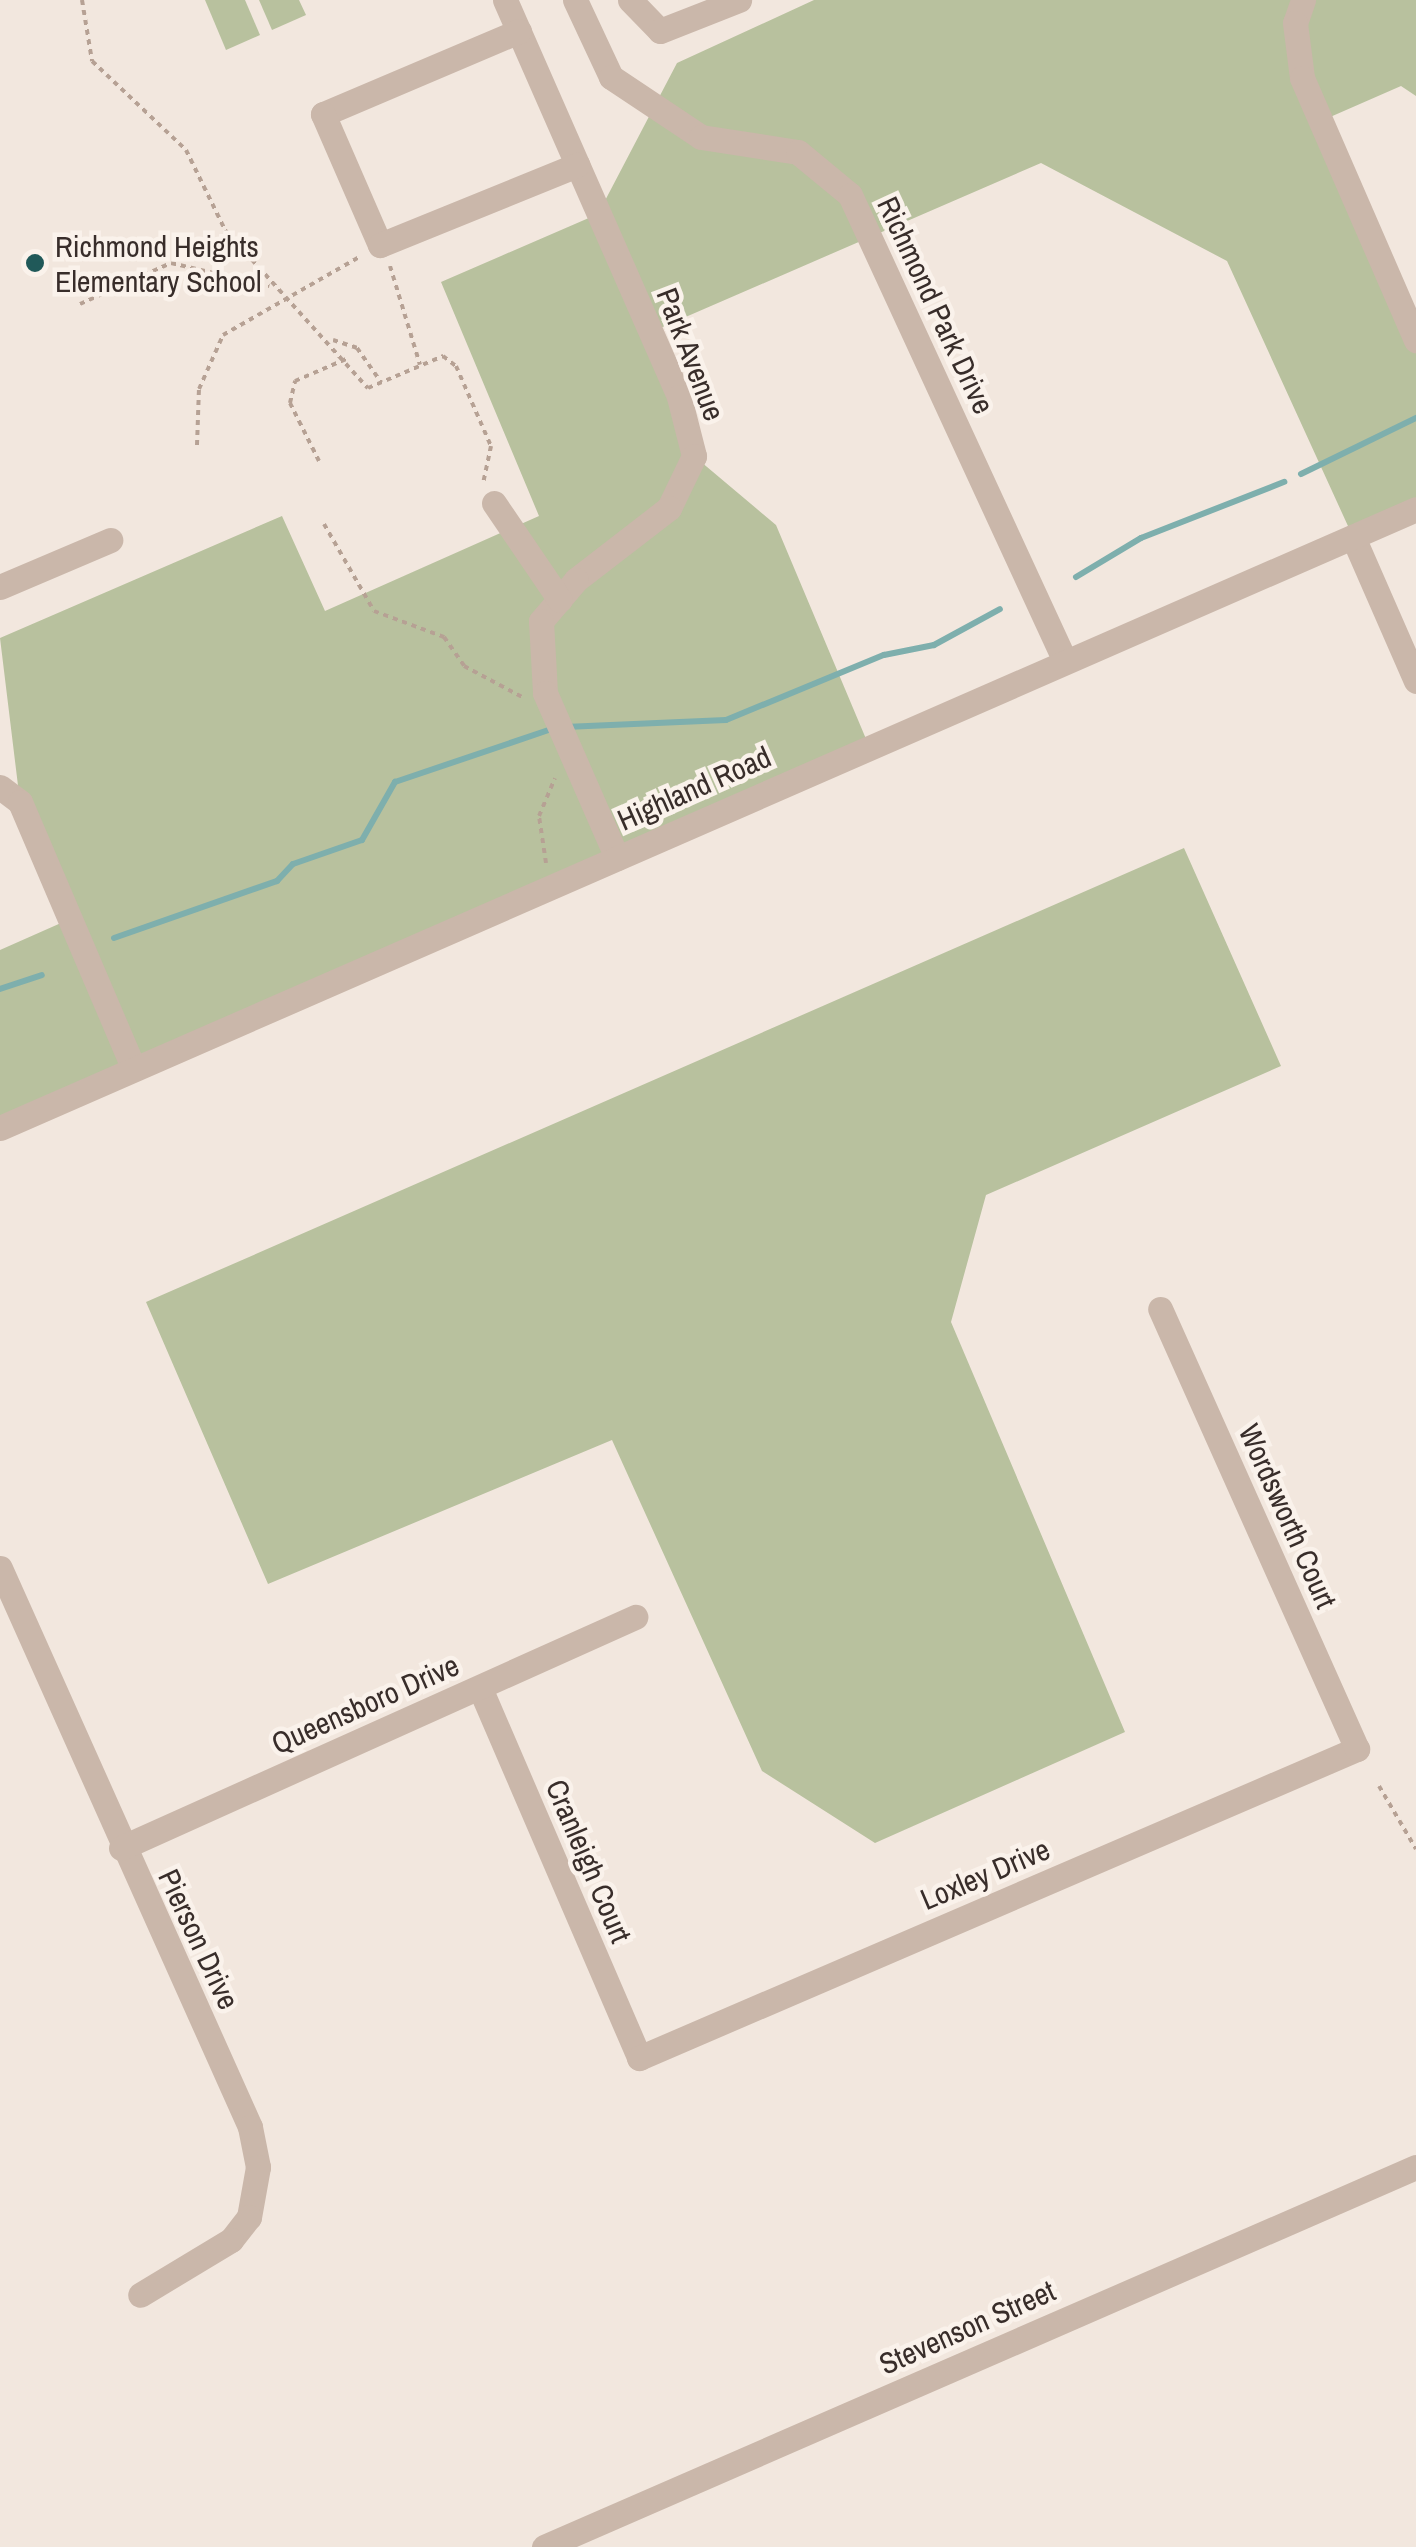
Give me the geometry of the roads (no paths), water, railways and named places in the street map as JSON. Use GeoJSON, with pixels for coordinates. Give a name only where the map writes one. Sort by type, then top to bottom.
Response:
{"type":"FeatureCollection","features":[{"type":"Feature","properties":{"kind":"street","name":"Park Avenue"},"geometry":{"type":"LineString","coordinates":[[505,0],[679,396],[694,456],[670,508],[560,600],[541,621],[535,697],[563,759],[618,858]]}},
{"type":"Feature","properties":{"kind":"street","name":"Richmond Park Drive"},"geometry":{"type":"LineString","coordinates":[[575,0],[611,78],[701,137],[798,152],[850,196],[1064,660]]}},
{"type":"Feature","properties":{"kind":"street"},"geometry":{"type":"LineString","coordinates":[[630,0],[660,31],[739,0]]}},
{"type":"Feature","properties":{"kind":"street"},"geometry":{"type":"LineString","coordinates":[[1303,0],[1295,22],[1302,78],[1416,340]]}},
{"type":"Feature","properties":{"kind":"street"},"geometry":{"type":"LineString","coordinates":[[519,32],[323,114],[380,246],[577,165]]}},
{"type":"Feature","properties":{"kind":"street"},"geometry":{"type":"LineString","coordinates":[[494,503],[560,600]]}},
{"type":"Feature","properties":{"kind":"street","name":"Highland Road"},"geometry":{"type":"LineString","coordinates":[[0,1128],[1416,509]]}},
{"type":"Feature","properties":{"kind":"street"},"geometry":{"type":"LineString","coordinates":[[1352,537],[1416,681]]}},
{"type":"Feature","properties":{"kind":"street"},"geometry":{"type":"LineString","coordinates":[[0,587],[110,540]]}},
{"type":"Feature","properties":{"kind":"street"},"geometry":{"type":"LineString","coordinates":[[0,787],[20,802],[134,1069]]}},
{"type":"Feature","properties":{"kind":"street","name":"Wordsworth Court"},"geometry":{"type":"LineString","coordinates":[[1160,1309],[1357,1749]]}},
{"type":"Feature","properties":{"kind":"street","name":"Pierson Drive"},"geometry":{"type":"LineString","coordinates":[[0,1568],[121,1848],[250,2127],[258,2167],[248,2217],[230,2240],[140,2295]]}},
{"type":"Feature","properties":{"kind":"street","name":"Queensboro Drive"},"geometry":{"type":"LineString","coordinates":[[121,1848],[636,1617]]}},
{"type":"Feature","properties":{"kind":"street","name":"Cranleigh Court"},"geometry":{"type":"LineString","coordinates":[[480,1688],[638,2058]]}},
{"type":"Feature","properties":{"kind":"street","name":"Loxley Drive"},"geometry":{"type":"LineString","coordinates":[[638,2058],[1357,1749]]}},
{"type":"Feature","properties":{"kind":"street","name":"Stevenson Street"},"geometry":{"type":"LineString","coordinates":[[544,2547],[1416,2167]]}},
{"type":"Feature","properties":{"kind":"waterway"},"geometry":{"type":"LineString","coordinates":[[1301,474],[1416,418]]}},
{"type":"Feature","properties":{"kind":"waterway"},"geometry":{"type":"LineString","coordinates":[[1076,577],[1141,538],[1284,482]]}},
{"type":"Feature","properties":{"kind":"waterway"},"geometry":{"type":"LineString","coordinates":[[565,727],[726,720],[884,655],[934,645],[1000,609]]}},
{"type":"Feature","properties":{"kind":"waterway"},"geometry":{"type":"LineString","coordinates":[[114,938],[277,881],[293,864],[362,840],[395,782],[552,729]]}},
{"type":"Feature","properties":{"kind":"waterway"},"geometry":{"type":"LineString","coordinates":[[0,989],[42,975]]}},
{"type":"Feature","properties":{"kind":"place","name":"Richmond Heights Elementary School"},"geometry":{"type":"Point","coordinates":[35,263]}}]}
